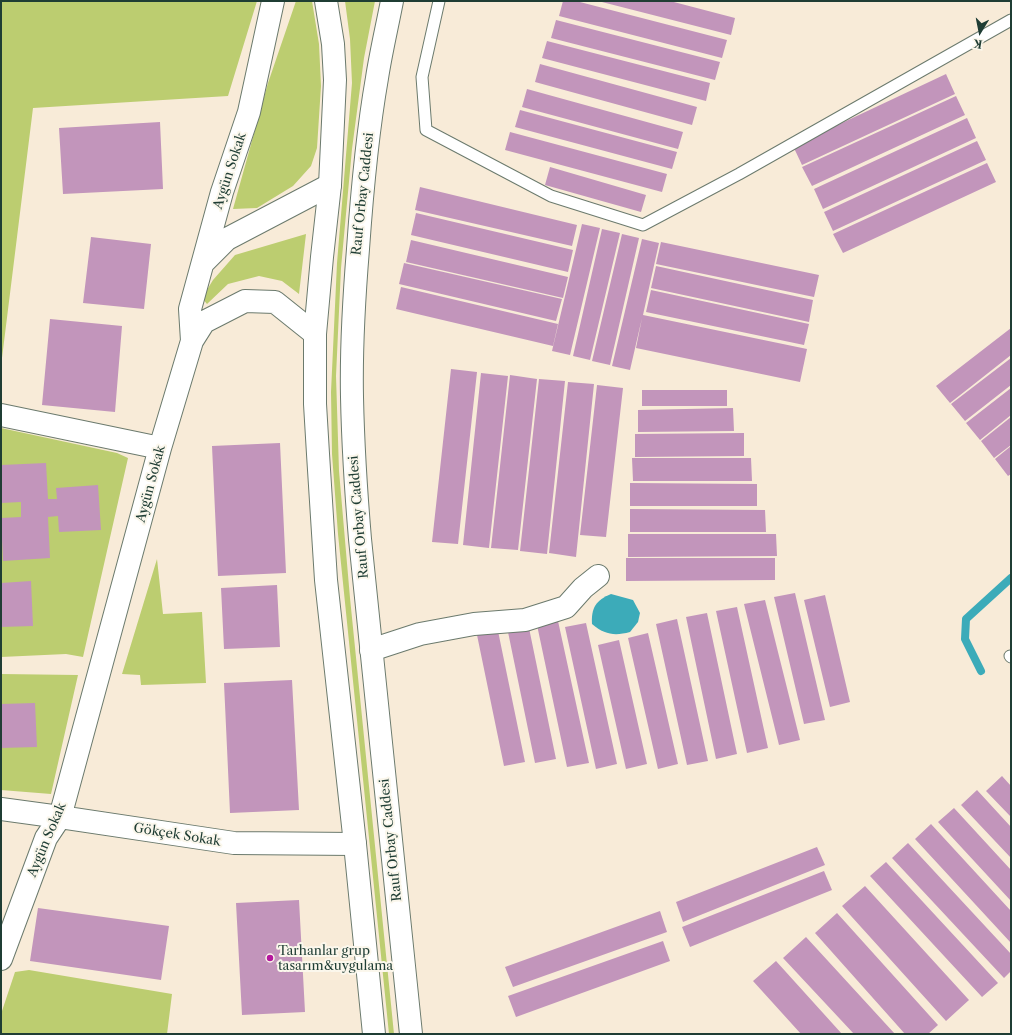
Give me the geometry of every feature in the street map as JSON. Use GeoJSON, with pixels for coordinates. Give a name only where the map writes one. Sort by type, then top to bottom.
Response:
{"type":"FeatureCollection","features":[{"type":"Feature","properties":{"kind":"street","name":"Aygün Sokak"},"geometry":{"type":"LineString","coordinates":[[1,959],[46,838],[60,817],[160,448],[192,341],[190,309],[222,192],[249,112],[273,1]]}},
{"type":"Feature","properties":{"kind":"street"},"geometry":{"type":"LineString","coordinates":[[326,1],[333,44],[335,80],[330,185],[315,334],[316,425],[326,580],[374,1034]]}},
{"type":"Feature","properties":{"kind":"street","name":"Rauf Orbay Caddesi"},"geometry":{"type":"LineString","coordinates":[[392,1],[377,78],[368,139],[360,213],[352,344],[352,396],[355,486],[411,1034]]}},
{"type":"Feature","properties":{"kind":"street"},"geometry":{"type":"LineString","coordinates":[[202,264],[227,239],[330,185]]}},
{"type":"Feature","properties":{"kind":"street"},"geometry":{"type":"LineString","coordinates":[[192,341],[204,322],[245,301],[276,302],[315,334]]}},
{"type":"Feature","properties":{"kind":"street"},"geometry":{"type":"LineString","coordinates":[[1,415],[160,448]]}},
{"type":"Feature","properties":{"kind":"street"},"geometry":{"type":"LineString","coordinates":[[371,650],[420,634],[474,624],[525,620],[566,607],[583,588],[598,576]]}},
{"type":"Feature","properties":{"kind":"street","name":"Gökçek Sokak"},"geometry":{"type":"LineString","coordinates":[[1,809],[234,844],[355,844]]}},
{"type":"Feature","properties":{"kind":"lane"},"geometry":{"type":"LineString","coordinates":[[439,1],[422,78],[426,130],[550,196],[643,225],[739,174],[1011,20]]}},
{"type":"Feature","properties":{"kind":"green space"},"geometry":{"type":"Polygon","coordinates":[[[1,1],[257,1],[228,96],[33,108],[1,366],[1,1]]]}},
{"type":"Feature","properties":{"kind":"green space"},"geometry":{"type":"Polygon","coordinates":[[[296,1],[312,1],[319,44],[321,86],[317,148],[311,166],[293,186],[257,208],[233,209],[268,83],[296,1]]]}},
{"type":"Feature","properties":{"kind":"green space"},"geometry":{"type":"Polygon","coordinates":[[[345,1],[375,1],[364,58],[352,149],[341,268],[336,376],[339,471],[350,598],[394,1034],[389,1034],[338,534],[332,454],[331,392],[337,263],[352,83],[350,39],[345,1]]]}},
{"type":"Feature","properties":{"kind":"green space"},"geometry":{"type":"Polygon","coordinates":[[[306,234],[299,294],[282,281],[259,276],[228,284],[207,304],[202,298],[213,280],[235,255],[306,234]]]}},
{"type":"Feature","properties":{"kind":"green space"},"geometry":{"type":"Polygon","coordinates":[[[1,428],[117,453],[128,458],[83,657],[66,654],[1,657],[1,428]]]}},
{"type":"Feature","properties":{"kind":"green space"},"geometry":{"type":"Polygon","coordinates":[[[157,559],[163,614],[202,612],[206,683],[141,685],[140,675],[122,674],[157,559]]]}},
{"type":"Feature","properties":{"kind":"green space"},"geometry":{"type":"Polygon","coordinates":[[[1,674],[78,675],[51,794],[1,790],[1,674]]]}},
{"type":"Feature","properties":{"kind":"green space"},"geometry":{"type":"Polygon","coordinates":[[[29,970],[172,994],[167,1034],[1,1034],[1,1014],[15,972],[29,970]]]}},
{"type":"Feature","properties":{"kind":"water"},"geometry":{"type":"Polygon","coordinates":[[[611,594],[633,600],[640,613],[638,622],[630,632],[610,634],[592,624],[592,613],[596,605],[606,596],[611,594]]]}},
{"type":"Feature","properties":{"kind":"building"},"geometry":{"type":"Polygon","coordinates":[[[563,1],[576,1],[727,40],[722,58],[559,16],[563,1]]]}},
{"type":"Feature","properties":{"kind":"building"},"geometry":{"type":"Polygon","coordinates":[[[598,1],[670,1],[735,18],[731,35],[598,1]]]}},
{"type":"Feature","properties":{"kind":"building"},"geometry":{"type":"Polygon","coordinates":[[[556,20],[720,62],[715,80],[551,38],[556,20]]]}},
{"type":"Feature","properties":{"kind":"building"},"geometry":{"type":"Polygon","coordinates":[[[547,41],[710,83],[706,101],[542,58],[547,41]]]}},
{"type":"Feature","properties":{"kind":"building"},"geometry":{"type":"Polygon","coordinates":[[[540,64],[697,107],[692,125],[535,82],[540,64]]]}},
{"type":"Feature","properties":{"kind":"building"},"geometry":{"type":"Polygon","coordinates":[[[946,74],[955,94],[802,165],[793,146],[946,74]]]}},
{"type":"Feature","properties":{"kind":"building"},"geometry":{"type":"Polygon","coordinates":[[[527,89],[683,132],[678,149],[522,107],[527,89]]]}},
{"type":"Feature","properties":{"kind":"building"},"geometry":{"type":"Polygon","coordinates":[[[956,96],[965,115],[812,186],[802,167],[956,96]]]}},
{"type":"Feature","properties":{"kind":"building"},"geometry":{"type":"Polygon","coordinates":[[[520,110],[677,152],[672,169],[515,127],[520,110]]]}},
{"type":"Feature","properties":{"kind":"building"},"geometry":{"type":"Polygon","coordinates":[[[967,118],[976,138],[823,209],[814,189],[967,118]]]}},
{"type":"Feature","properties":{"kind":"building"},"geometry":{"type":"Polygon","coordinates":[[[160,122],[163,189],[63,194],[59,128],[160,122]]]}},
{"type":"Feature","properties":{"kind":"building"},"geometry":{"type":"Polygon","coordinates":[[[510,132],[667,174],[662,192],[505,150],[510,132]]]}},
{"type":"Feature","properties":{"kind":"building"},"geometry":{"type":"Polygon","coordinates":[[[977,141],[986,160],[833,231],[824,212],[977,141]]]}},
{"type":"Feature","properties":{"kind":"building"},"geometry":{"type":"Polygon","coordinates":[[[987,163],[996,182],[843,253],[833,234],[987,163]]]}},
{"type":"Feature","properties":{"kind":"building"},"geometry":{"type":"Polygon","coordinates":[[[550,167],[646,195],[641,212],[545,185],[550,167]]]}},
{"type":"Feature","properties":{"kind":"building"},"geometry":{"type":"Polygon","coordinates":[[[420,187],[577,225],[572,246],[415,210],[420,187]]]}},
{"type":"Feature","properties":{"kind":"building"},"geometry":{"type":"Polygon","coordinates":[[[416,213],[573,250],[568,272],[411,235],[416,213]]]}},
{"type":"Feature","properties":{"kind":"building"},"geometry":{"type":"Polygon","coordinates":[[[582,224],[600,228],[570,355],[552,351],[582,224]]]}},
{"type":"Feature","properties":{"kind":"building"},"geometry":{"type":"Polygon","coordinates":[[[602,229],[620,233],[590,360],[573,356],[602,229]]]}},
{"type":"Feature","properties":{"kind":"building"},"geometry":{"type":"Polygon","coordinates":[[[622,234],[639,238],[610,365],[592,361],[622,234]]]}},
{"type":"Feature","properties":{"kind":"building"},"geometry":{"type":"Polygon","coordinates":[[[91,237],[151,244],[144,309],[83,303],[91,237]]]}},
{"type":"Feature","properties":{"kind":"building"},"geometry":{"type":"Polygon","coordinates":[[[642,239],[659,243],[643,315],[807,349],[800,382],[636,348],[642,318],[630,370],[612,366],[642,239]]]}},
{"type":"Feature","properties":{"kind":"building"},"geometry":{"type":"Polygon","coordinates":[[[411,240],[568,277],[563,298],[406,262],[411,240]]]}},
{"type":"Feature","properties":{"kind":"building"},"geometry":{"type":"Polygon","coordinates":[[[661,242],[819,275],[814,297],[656,264],[661,242]]]}},
{"type":"Feature","properties":{"kind":"building"},"geometry":{"type":"Polygon","coordinates":[[[404,263],[562,299],[556,321],[399,284],[404,263]]]}},
{"type":"Feature","properties":{"kind":"building"},"geometry":{"type":"Polygon","coordinates":[[[656,266],[813,300],[809,322],[651,288],[656,266]]]}},
{"type":"Feature","properties":{"kind":"building"},"geometry":{"type":"Polygon","coordinates":[[[401,287],[558,324],[553,346],[396,309],[401,287]]]}},
{"type":"Feature","properties":{"kind":"building"},"geometry":{"type":"Polygon","coordinates":[[[651,290],[809,324],[804,345],[646,312],[651,290]]]}},
{"type":"Feature","properties":{"kind":"building"},"geometry":{"type":"Polygon","coordinates":[[[50,319],[122,326],[115,412],[42,405],[50,319]]]}},
{"type":"Feature","properties":{"kind":"building"},"geometry":{"type":"Polygon","coordinates":[[[1011,328],[1011,355],[950,403],[936,386],[1011,328]]]}},
{"type":"Feature","properties":{"kind":"building"},"geometry":{"type":"Polygon","coordinates":[[[1011,358],[1011,385],[965,421],[951,404],[1011,358]]]}},
{"type":"Feature","properties":{"kind":"building"},"geometry":{"type":"Polygon","coordinates":[[[451,369],[477,372],[458,544],[432,542],[451,369]]]}},
{"type":"Feature","properties":{"kind":"building"},"geometry":{"type":"Polygon","coordinates":[[[481,373],[508,376],[489,548],[463,545],[481,373]]]}},
{"type":"Feature","properties":{"kind":"building"},"geometry":{"type":"Polygon","coordinates":[[[510,375],[537,379],[518,550],[491,548],[510,375]]]}},
{"type":"Feature","properties":{"kind":"building"},"geometry":{"type":"Polygon","coordinates":[[[539,379],[565,381],[547,554],[520,551],[539,379]]]}},
{"type":"Feature","properties":{"kind":"building"},"geometry":{"type":"Polygon","coordinates":[[[568,382],[594,384],[576,557],[549,553],[568,382]]]}},
{"type":"Feature","properties":{"kind":"building"},"geometry":{"type":"Polygon","coordinates":[[[597,385],[623,388],[606,537],[580,535],[597,385]]]}},
{"type":"Feature","properties":{"kind":"building"},"geometry":{"type":"Polygon","coordinates":[[[1011,388],[1011,415],[980,440],[966,423],[1011,388]]]}},
{"type":"Feature","properties":{"kind":"building"},"geometry":{"type":"Polygon","coordinates":[[[642,390],[727,390],[727,406],[642,406],[642,390]]]}},
{"type":"Feature","properties":{"kind":"building"},"geometry":{"type":"Polygon","coordinates":[[[733,408],[734,431],[638,432],[638,410],[733,408]]]}},
{"type":"Feature","properties":{"kind":"building"},"geometry":{"type":"Polygon","coordinates":[[[1011,417],[1011,445],[994,458],[981,441],[1011,417]]]}},
{"type":"Feature","properties":{"kind":"building"},"geometry":{"type":"Polygon","coordinates":[[[744,433],[744,456],[635,457],[635,434],[744,433]]]}},
{"type":"Feature","properties":{"kind":"building"},"geometry":{"type":"Polygon","coordinates":[[[280,443],[286,573],[218,576],[212,446],[280,443]]]}},
{"type":"Feature","properties":{"kind":"building"},"geometry":{"type":"Polygon","coordinates":[[[1011,446],[1011,474],[1008,476],[995,459],[1011,446]]]}},
{"type":"Feature","properties":{"kind":"building"},"geometry":{"type":"Polygon","coordinates":[[[632,458],[751,458],[752,481],[633,481],[632,458]]]}},
{"type":"Feature","properties":{"kind":"building"},"geometry":{"type":"Polygon","coordinates":[[[46,463],[48,499],[57,499],[56,488],[98,485],[101,530],[59,532],[58,516],[48,517],[50,558],[3,561],[1,518],[21,517],[21,502],[1,503],[1,465],[46,463]]]}},
{"type":"Feature","properties":{"kind":"building"},"geometry":{"type":"Polygon","coordinates":[[[630,483],[757,484],[757,506],[630,506],[630,483]]]}},
{"type":"Feature","properties":{"kind":"building"},"geometry":{"type":"Polygon","coordinates":[[[630,509],[765,510],[766,532],[630,532],[630,509]]]}},
{"type":"Feature","properties":{"kind":"building"},"geometry":{"type":"Polygon","coordinates":[[[628,534],[776,534],[777,556],[628,557],[628,534]]]}},
{"type":"Feature","properties":{"kind":"building"},"geometry":{"type":"Polygon","coordinates":[[[626,558],[775,558],[775,580],[626,581],[626,558]]]}},
{"type":"Feature","properties":{"kind":"building"},"geometry":{"type":"Polygon","coordinates":[[[31,581],[33,626],[1,627],[1,583],[31,581]]]}},
{"type":"Feature","properties":{"kind":"building"},"geometry":{"type":"Polygon","coordinates":[[[277,585],[280,647],[224,649],[221,588],[277,585]]]}},
{"type":"Feature","properties":{"kind":"building"},"geometry":{"type":"Polygon","coordinates":[[[795,593],[825,720],[804,724],[774,597],[795,593]]]}},
{"type":"Feature","properties":{"kind":"building"},"geometry":{"type":"Polygon","coordinates":[[[825,595],[850,702],[830,707],[804,600],[825,595]]]}},
{"type":"Feature","properties":{"kind":"building"},"geometry":{"type":"Polygon","coordinates":[[[765,600],[800,740],[779,745],[744,604],[765,600]]]}},
{"type":"Feature","properties":{"kind":"building"},"geometry":{"type":"Polygon","coordinates":[[[737,607],[768,748],[747,753],[716,611],[737,607]]]}},
{"type":"Feature","properties":{"kind":"building"},"geometry":{"type":"Polygon","coordinates":[[[707,613],[737,754],[716,759],[686,617],[707,613]]]}},
{"type":"Feature","properties":{"kind":"building"},"geometry":{"type":"Polygon","coordinates":[[[677,619],[708,761],[687,765],[656,624],[677,619]]]}},
{"type":"Feature","properties":{"kind":"building"},"geometry":{"type":"Polygon","coordinates":[[[558,621],[589,763],[567,767],[537,625],[558,621]]]}},
{"type":"Feature","properties":{"kind":"building"},"geometry":{"type":"Polygon","coordinates":[[[586,623],[617,764],[596,769],[565,627],[586,623]]]}},
{"type":"Feature","properties":{"kind":"building"},"geometry":{"type":"Polygon","coordinates":[[[529,628],[556,759],[535,763],[508,632],[529,628]]]}},
{"type":"Feature","properties":{"kind":"building"},"geometry":{"type":"Polygon","coordinates":[[[498,631],[525,762],[504,766],[477,635],[498,631]]]}},
{"type":"Feature","properties":{"kind":"building"},"geometry":{"type":"Polygon","coordinates":[[[648,633],[678,764],[658,769],[628,638],[648,633]]]}},
{"type":"Feature","properties":{"kind":"building"},"geometry":{"type":"Polygon","coordinates":[[[619,640],[647,764],[626,769],[598,645],[619,640]]]}},
{"type":"Feature","properties":{"kind":"building"},"geometry":{"type":"Polygon","coordinates":[[[292,680],[299,810],[230,813],[224,683],[292,680]]]}},
{"type":"Feature","properties":{"kind":"building"},"geometry":{"type":"Polygon","coordinates":[[[35,703],[37,747],[1,748],[1,704],[35,703]]]}},
{"type":"Feature","properties":{"kind":"building"},"geometry":{"type":"Polygon","coordinates":[[[1002,776],[1011,786],[1011,817],[986,791],[1002,776]]]}},
{"type":"Feature","properties":{"kind":"building"},"geometry":{"type":"Polygon","coordinates":[[[977,790],[1011,827],[1011,858],[961,805],[977,790]]]}},
{"type":"Feature","properties":{"kind":"building"},"geometry":{"type":"Polygon","coordinates":[[[954,808],[1011,870],[1011,901],[938,822],[954,808]]]}},
{"type":"Feature","properties":{"kind":"building"},"geometry":{"type":"Polygon","coordinates":[[[931,824],[1011,911],[1011,943],[915,839],[931,824]]]}},
{"type":"Feature","properties":{"kind":"building"},"geometry":{"type":"Polygon","coordinates":[[[908,843],[1011,954],[1011,971],[1004,978],[892,858],[908,843]]]}},
{"type":"Feature","properties":{"kind":"building"},"geometry":{"type":"Polygon","coordinates":[[[817,847],[825,865],[683,922],[676,902],[817,847]]]}},
{"type":"Feature","properties":{"kind":"building"},"geometry":{"type":"Polygon","coordinates":[[[886,862],[998,983],[982,997],[870,876],[886,862]]]}},
{"type":"Feature","properties":{"kind":"building"},"geometry":{"type":"Polygon","coordinates":[[[824,871],[832,890],[690,947],[682,927],[824,871]]]}},
{"type":"Feature","properties":{"kind":"building"},"geometry":{"type":"Polygon","coordinates":[[[865,886],[969,1000],[946,1021],[842,906],[865,886]]]}},
{"type":"Feature","properties":{"kind":"building","name":"Tarhanlar grup tasarım&uygulama"},"geometry":{"type":"Polygon","coordinates":[[[299,900],[305,1012],[242,1015],[236,903],[299,900]]]}},
{"type":"Feature","properties":{"kind":"building"},"geometry":{"type":"Polygon","coordinates":[[[38,908],[169,926],[161,980],[30,961],[38,908]]]}},
{"type":"Feature","properties":{"kind":"building"},"geometry":{"type":"Polygon","coordinates":[[[660,911],[667,932],[513,987],[505,967],[660,911]]]}},
{"type":"Feature","properties":{"kind":"building"},"geometry":{"type":"Polygon","coordinates":[[[837,913],[938,1025],[928,1034],[905,1034],[815,933],[837,913]]]}},
{"type":"Feature","properties":{"kind":"building"},"geometry":{"type":"Polygon","coordinates":[[[806,937],[895,1034],[854,1034],[783,958],[806,937]]]}},
{"type":"Feature","properties":{"kind":"building"},"geometry":{"type":"Polygon","coordinates":[[[663,941],[670,961],[516,1017],[508,996],[663,941]]]}},
{"type":"Feature","properties":{"kind":"building"},"geometry":{"type":"Polygon","coordinates":[[[776,961],[842,1034],[801,1034],[753,981],[776,961]]]}},
{"type":"Feature","properties":{"kind":"waterway"},"geometry":{"type":"LineString","coordinates":[[981,671],[965,639],[966,619],[1011,578]]}},
{"type":"Feature","properties":{"kind":"place","name":"Tarhanlar grup tasarım&uygulama"},"geometry":{"type":"Point","coordinates":[270,958]}}]}
